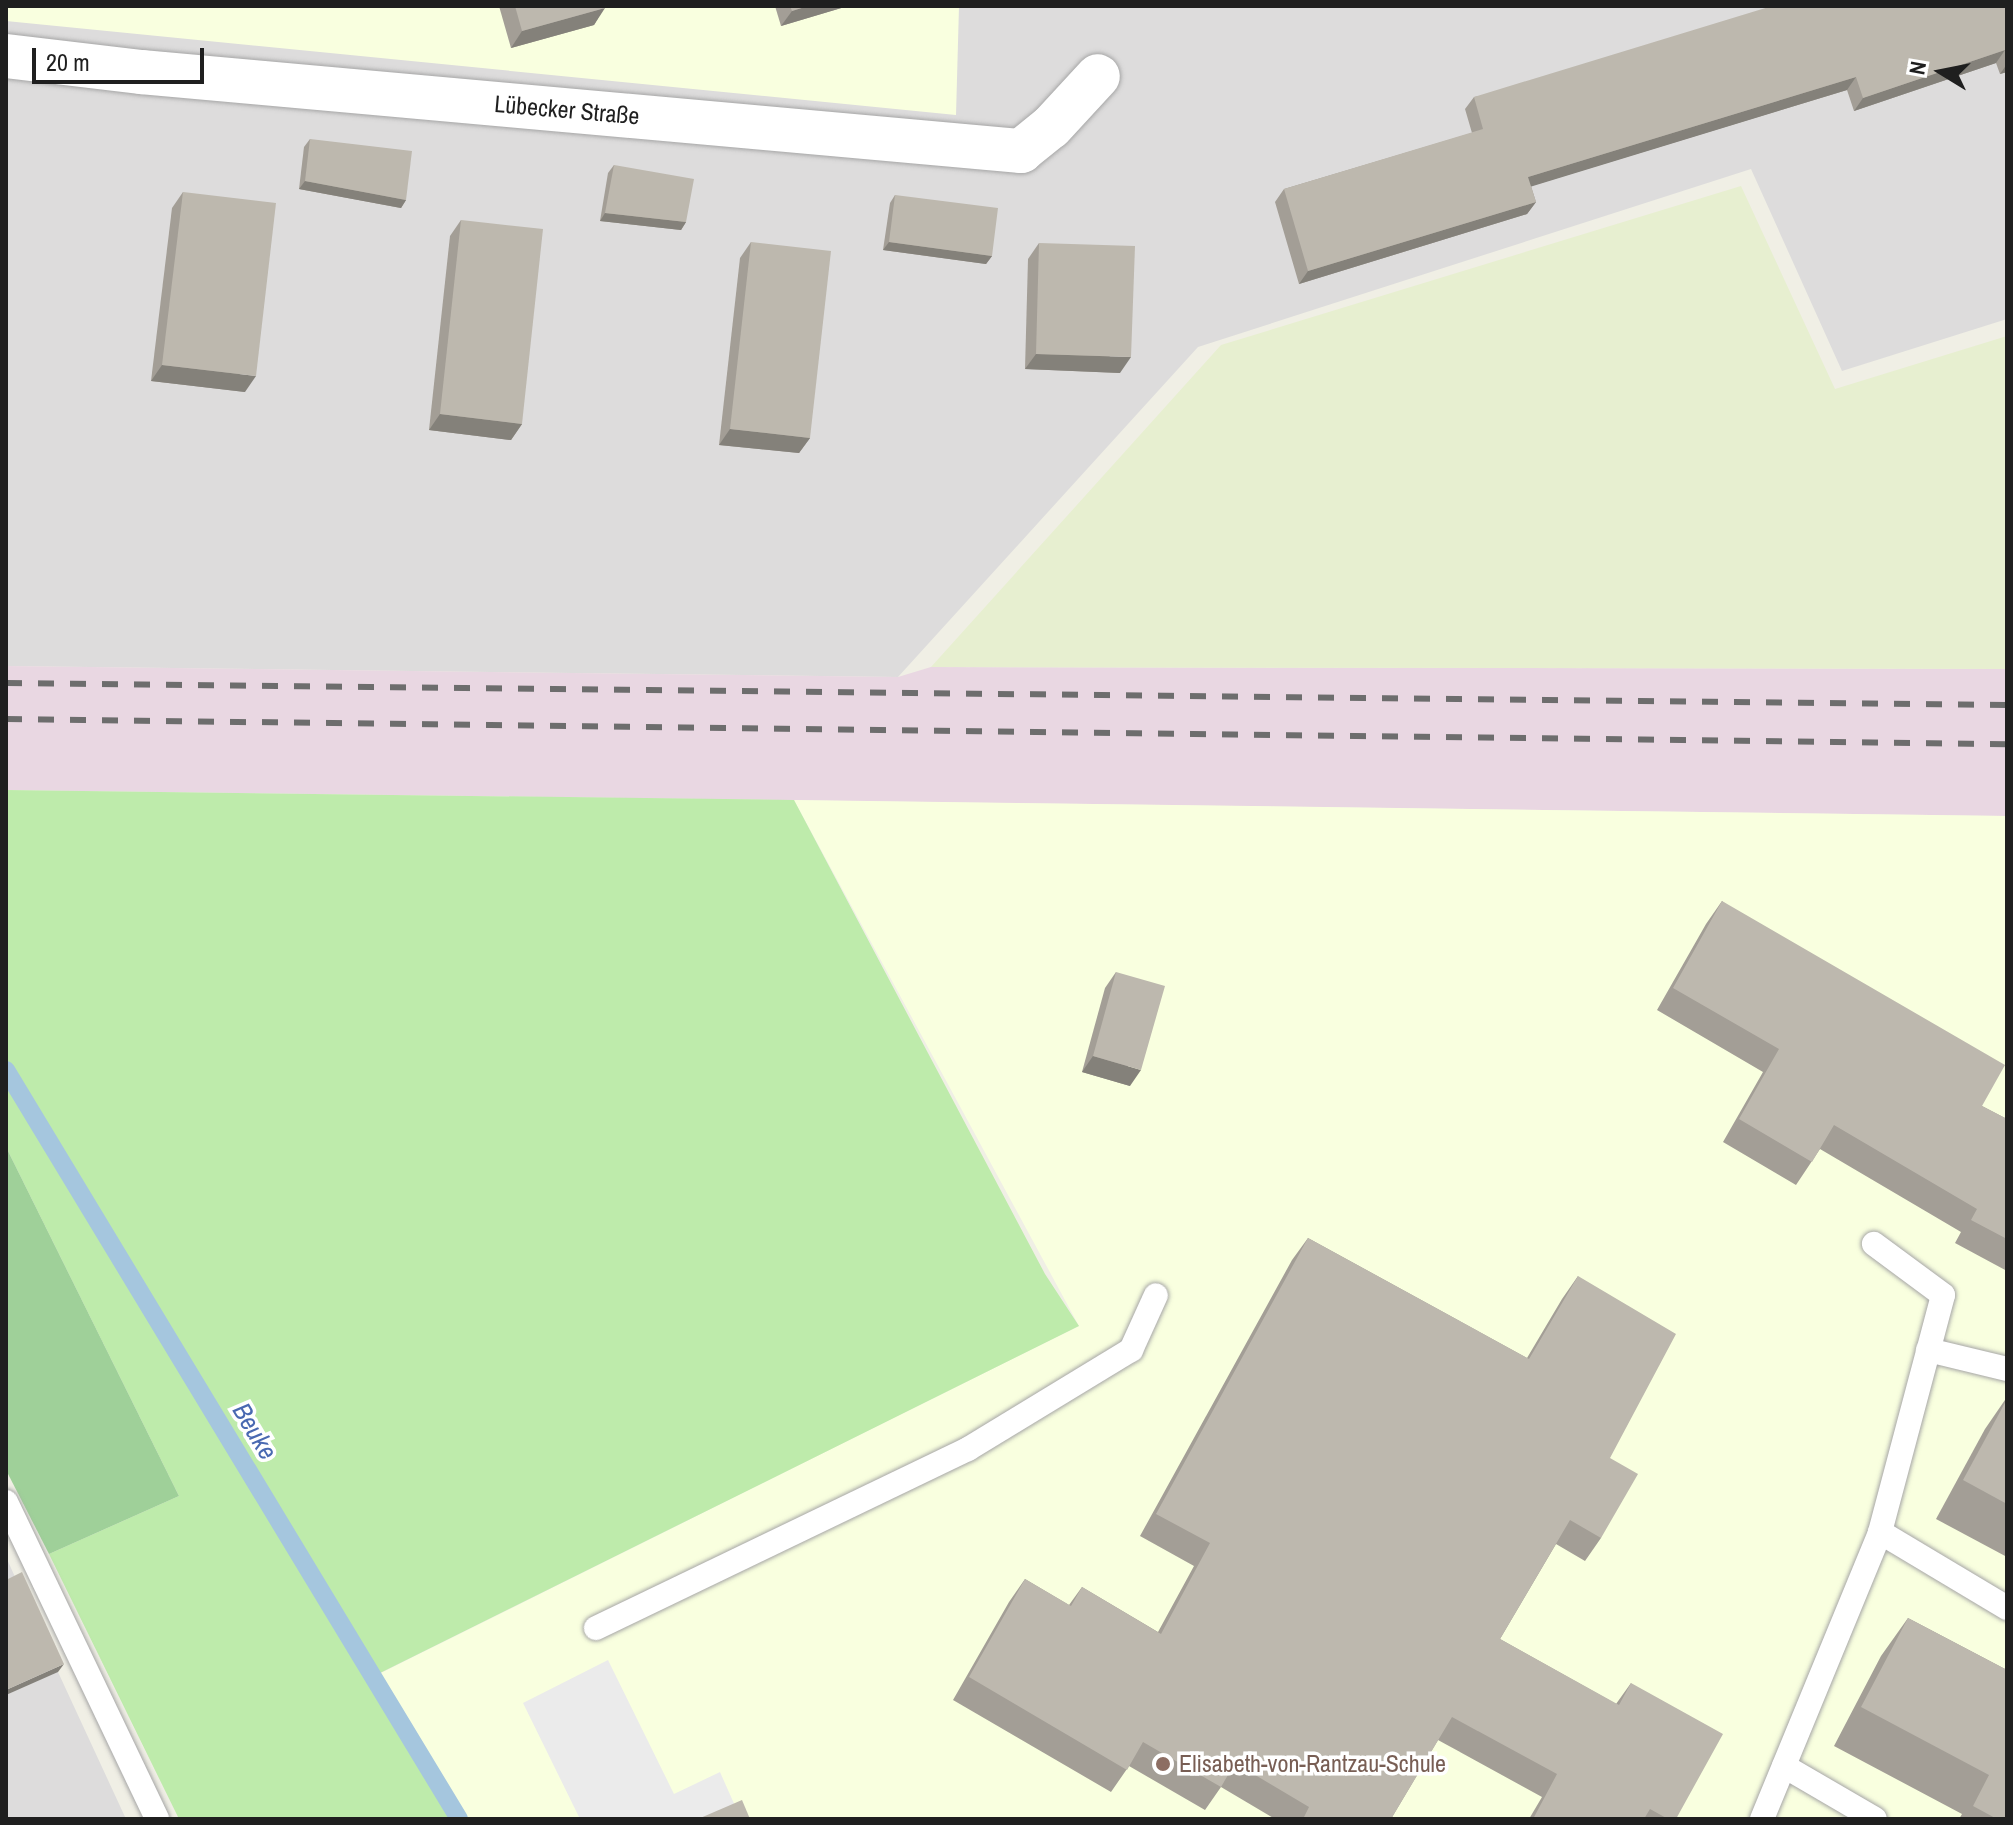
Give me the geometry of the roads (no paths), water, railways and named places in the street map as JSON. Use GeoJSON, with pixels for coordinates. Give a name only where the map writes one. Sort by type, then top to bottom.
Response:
{"type":"FeatureCollection","features":[{"type":"Feature","properties":{"kind":"street","name":"Lübecker Straße"},"geometry":{"type":"LineString","coordinates":[[6,56],[141,72],[1021,151],[1051,127],[1098,76]]}},
{"type":"Feature","properties":{"kind":"lane"},"geometry":{"type":"LineString","coordinates":[[1762,1819],[1880,1532],[1943,1295],[1874,1244]]}},
{"type":"Feature","properties":{"kind":"lane"},"geometry":{"type":"LineString","coordinates":[[596,1628],[968,1449],[1131,1350],[1156,1295]]}},
{"type":"Feature","properties":{"kind":"lane"},"geometry":{"type":"LineString","coordinates":[[1928,1350],[2007,1369]]}},
{"type":"Feature","properties":{"kind":"lane"},"geometry":{"type":"LineString","coordinates":[[6,1502],[157,1819]]}},
{"type":"Feature","properties":{"kind":"lane"},"geometry":{"type":"LineString","coordinates":[[1880,1532],[2007,1608]]}},
{"type":"Feature","properties":{"kind":"lane"},"geometry":{"type":"LineString","coordinates":[[1784,1766],[1875,1819]]}},
{"type":"Feature","properties":{"kind":"waterway","name":"Beuke"},"geometry":{"type":"LineString","coordinates":[[6,1070],[459,1819]]}},
{"type":"Feature","properties":{"kind":"railway"},"geometry":{"type":"LineString","coordinates":[[6,683],[2007,705]]}},
{"type":"Feature","properties":{"kind":"railway"},"geometry":{"type":"LineString","coordinates":[[6,719],[2007,744]]}},
{"type":"Feature","properties":{"kind":"place","name":"Elisabeth-von-Rantzau-Schule"},"geometry":{"type":"Point","coordinates":[1163,1764]}}]}
